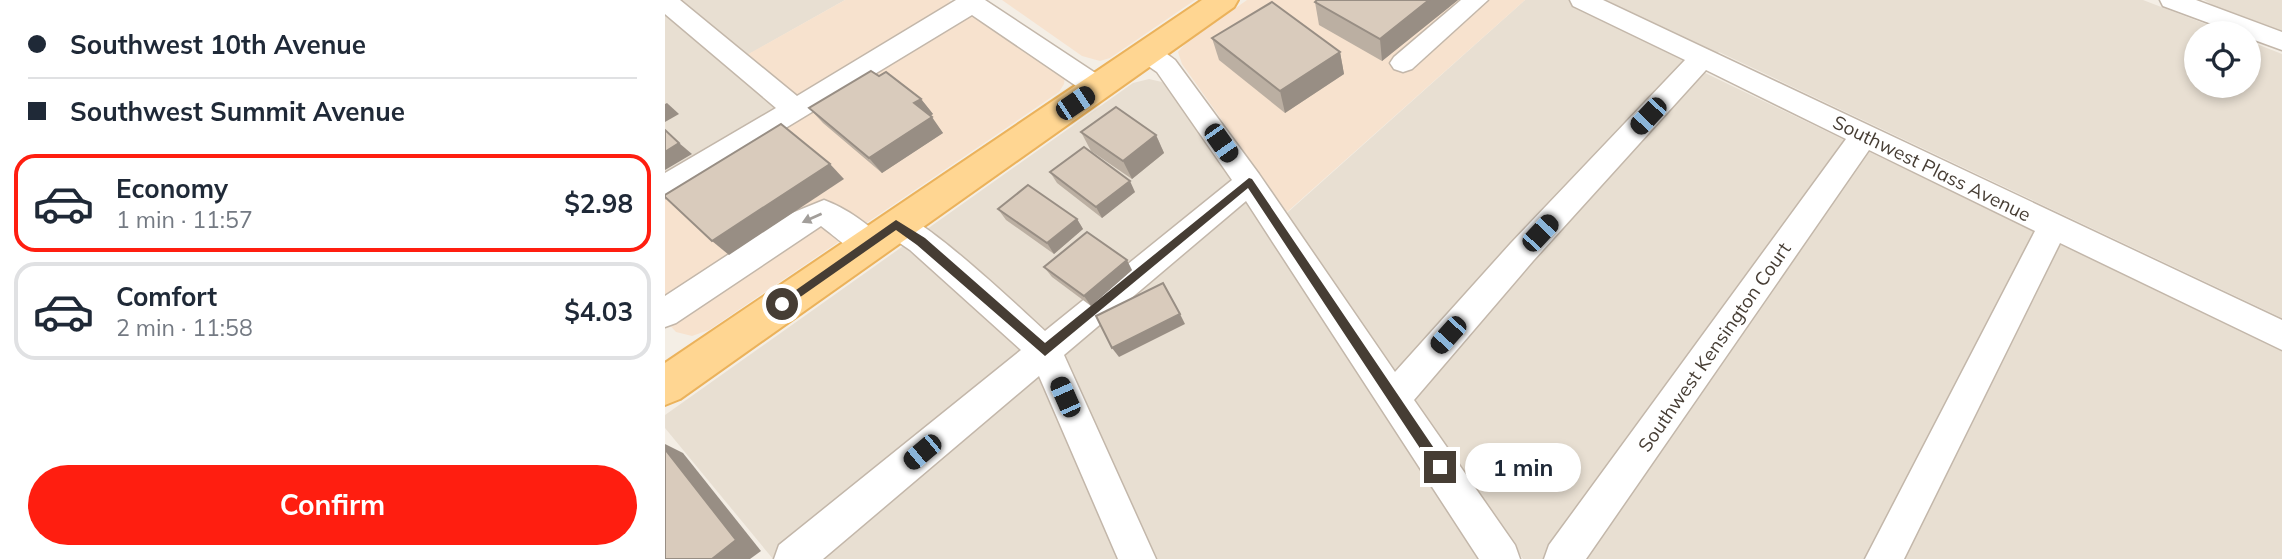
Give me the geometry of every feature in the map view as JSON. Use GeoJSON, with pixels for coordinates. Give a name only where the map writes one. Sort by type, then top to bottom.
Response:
{"type":"FeatureCollection","features":[{"type":"Feature","properties":{"kind":"main road"},"geometry":{"type":"LineString","coordinates":[[668,378],[1223,0]]}},
{"type":"Feature","properties":{"kind":"street"},"geometry":{"type":"LineString","coordinates":[[1403,63],[1476,0]]}},
{"type":"Feature","properties":{"kind":"street","name":"Southwest Plass Avenue"},"geometry":{"type":"LineString","coordinates":[[1582,0],[2282,336]]}},
{"type":"Feature","properties":{"kind":"street"},"geometry":{"type":"LineString","coordinates":[[2172,0],[2282,41]]}},
{"type":"Feature","properties":{"kind":"street"},"geometry":{"type":"LineString","coordinates":[[665,1],[795,109]]}},
{"type":"Feature","properties":{"kind":"street"},"geometry":{"type":"LineString","coordinates":[[665,187],[971,1],[1097,87]]}},
{"type":"Feature","properties":{"kind":"street"},"geometry":{"type":"LineString","coordinates":[[1147,53],[1166,66],[1249,182],[1501,559]]}},
{"type":"Feature","properties":{"kind":"street"},"geometry":{"type":"LineString","coordinates":[[1394,398],[1522,252],[1702,58]]}},
{"type":"Feature","properties":{"kind":"street","name":"Southwest Kensington Court"},"geometry":{"type":"LineString","coordinates":[[1563,559],[1864,135]]}},
{"type":"Feature","properties":{"kind":"street"},"geometry":{"type":"LineString","coordinates":[[798,557],[1249,182]]}},
{"type":"Feature","properties":{"kind":"street"},"geometry":{"type":"LineString","coordinates":[[665,313],[803,221],[824,212],[882,234],[921,242],[1045,351],[1137,559]]}},
{"type":"Feature","properties":{"kind":"street"},"geometry":{"type":"LineString","coordinates":[[1884,559],[2053,226]]}},
{"type":"Feature","properties":{"kind":"shaded area"},"geometry":{"type":"Polygon","coordinates":[[[665,0],[845,0],[728,66],[782,109],[665,178],[665,0]]]}},
{"type":"Feature","properties":{"kind":"shaded area"},"geometry":{"type":"Polygon","coordinates":[[[845,0],[949,0],[1065,77],[1064,84],[1059,92],[709,330],[692,336],[676,332],[665,320],[665,178],[782,109],[727,66],[845,0]]]}},
{"type":"Feature","properties":{"kind":"shaded area"},"geometry":{"type":"Polygon","coordinates":[[[1002,0],[1195,0],[1110,58],[1100,61],[1082,56],[1002,0]]]}},
{"type":"Feature","properties":{"kind":"shaded area"},"geometry":{"type":"Polygon","coordinates":[[[1247,0],[1525,0],[1287,212],[1182,64],[1178,52],[1186,43],[1247,0]]]}},
{"type":"Feature","properties":{"kind":"shaded area"},"geometry":{"type":"Polygon","coordinates":[[[1525,0],[2143,0],[2198,21],[2184,21],[2184,98],[2261,98],[2261,46],[2282,54],[2282,318],[1719,52],[1701,71],[2282,350],[2282,559],[1523,559],[1287,213],[1525,0]]]}},
{"type":"Feature","properties":{"kind":"shaded area"},"geometry":{"type":"Polygon","coordinates":[[[2204,0],[2282,0],[2282,32],[2261,24],[2261,21],[2253,21],[2204,0]]]}},
{"type":"Feature","properties":{"kind":"shaded area"},"geometry":{"type":"Polygon","coordinates":[[[1149,79],[1162,82],[1173,91],[1481,559],[773,559],[665,428],[665,415],[1133,83],[1149,79]]]}},
{"type":"Feature","properties":{"kind":"building"},"geometry":{"type":"Polygon","coordinates":[[[1429,0],[1380,39],[1315,2],[1429,0]]]}},
{"type":"Feature","properties":{"kind":"building"},"geometry":{"type":"Polygon","coordinates":[[[1272,2],[1340,52],[1280,91],[1212,38],[1272,2]]]}},
{"type":"Feature","properties":{"kind":"building"},"geometry":{"type":"Polygon","coordinates":[[[871,71],[879,76],[886,72],[921,99],[914,103],[932,117],[869,158],[809,108],[871,71]]]}},
{"type":"Feature","properties":{"kind":"building"},"geometry":{"type":"Polygon","coordinates":[[[1116,107],[1156,135],[1123,161],[1081,132],[1116,107]]]}},
{"type":"Feature","properties":{"kind":"building"},"geometry":{"type":"Polygon","coordinates":[[[781,124],[830,164],[712,241],[665,197],[665,195],[781,124]]]}},
{"type":"Feature","properties":{"kind":"building"},"geometry":{"type":"Polygon","coordinates":[[[665,130],[679,143],[665,152],[665,130]]]}},
{"type":"Feature","properties":{"kind":"building"},"geometry":{"type":"Polygon","coordinates":[[[1084,147],[1130,181],[1096,207],[1050,172],[1084,147]]]}},
{"type":"Feature","properties":{"kind":"building"},"geometry":{"type":"Polygon","coordinates":[[[1028,185],[1077,219],[1047,243],[998,209],[1028,185]]]}},
{"type":"Feature","properties":{"kind":"building"},"geometry":{"type":"Polygon","coordinates":[[[1087,232],[1127,260],[1084,296],[1044,267],[1087,232]]]}},
{"type":"Feature","properties":{"kind":"building"},"geometry":{"type":"Polygon","coordinates":[[[1163,283],[1180,314],[1112,348],[1096,316],[1163,283]]]}},
{"type":"Feature","properties":{"kind":"building"},"geometry":{"type":"Polygon","coordinates":[[[665,449],[736,540],[712,559],[665,559],[665,449]]]}},
{"type":"Feature","properties":{"kind":"route"},"geometry":{"type":"LineString","coordinates":[[782,304],[896,225],[921,242],[1045,351],[1249,182],[1440,467]]}}]}
